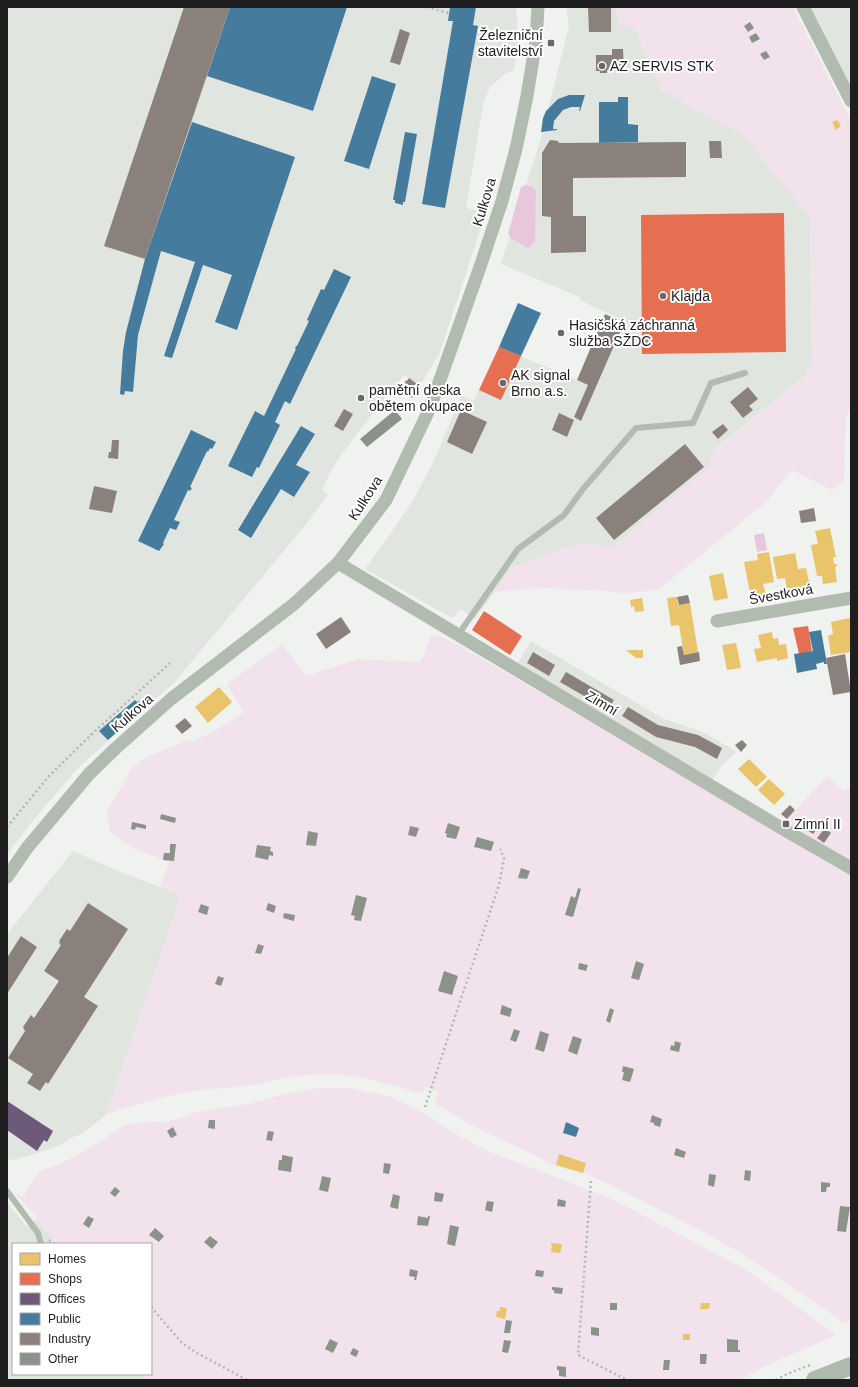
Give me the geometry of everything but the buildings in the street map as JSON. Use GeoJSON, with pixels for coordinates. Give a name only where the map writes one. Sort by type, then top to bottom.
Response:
{"type":"FeatureCollection","features":[{"type":"Feature","properties":{"kind":"main road"},"geometry":{"type":"LineString","coordinates":[[815,1380],[851,1366]]}},
{"type":"Feature","properties":{"kind":"street","name":"Kulkova"},"geometry":{"type":"LineString","coordinates":[[7,877],[28,848],[89,774],[171,699],[294,604],[338,563],[386,500],[424,422],[439,384],[502,201],[516,149],[532,69],[536,41],[538,7]]}},
{"type":"Feature","properties":{"kind":"street"},"geometry":{"type":"LineString","coordinates":[[803,7],[851,102]]}},
{"type":"Feature","properties":{"kind":"street","name":"Zimní"},"geometry":{"type":"LineString","coordinates":[[338,563],[851,868]]}},
{"type":"Feature","properties":{"kind":"street","name":"Švestková"},"geometry":{"type":"LineString","coordinates":[[717,621],[851,598]]}},
{"type":"Feature","properties":{"kind":"lane"},"geometry":{"type":"LineString","coordinates":[[458,635],[518,549],[564,515],[583,489],[636,428],[693,423],[711,383],[745,373]]}},
{"type":"Feature","properties":{"kind":"lane"},"geometry":{"type":"LineString","coordinates":[[7,1191],[38,1233],[41,1243]]}},
{"type":"Feature","properties":{"kind":"path"},"geometry":{"type":"LineString","coordinates":[[427,7],[449,13]]}},
{"type":"Feature","properties":{"kind":"path"},"geometry":{"type":"LineString","coordinates":[[513,54],[524,57]]}},
{"type":"Feature","properties":{"kind":"path"},"geometry":{"type":"LineString","coordinates":[[7,828],[50,776],[92,734],[170,663]]}},
{"type":"Feature","properties":{"kind":"path"},"geometry":{"type":"LineString","coordinates":[[425,1107],[499,885],[504,858],[500,849]]}},
{"type":"Feature","properties":{"kind":"path"},"geometry":{"type":"LineString","coordinates":[[591,1181],[578,1355],[627,1380]]}},
{"type":"Feature","properties":{"kind":"path"},"geometry":{"type":"LineString","coordinates":[[152,1308],[182,1343],[246,1380]]}},
{"type":"Feature","properties":{"kind":"shaded area"},"geometry":{"type":"Polygon","coordinates":[[[7,7],[516,7],[518,38],[514,70],[505,74],[490,87],[483,104],[466,208],[486,213],[440,352],[420,386],[404,375],[339,458],[322,490],[328,495],[307,523],[173,684],[144,708],[77,769],[31,823],[7,855],[7,7]]]}},
{"type":"Feature","properties":{"kind":"shaded area"},"geometry":{"type":"Polygon","coordinates":[[[566,7],[615,7],[620,25],[634,27],[661,90],[742,134],[810,217],[812,360],[806,375],[714,450],[708,468],[611,548],[581,543],[511,568],[475,619],[461,609],[452,618],[365,569],[411,504],[434,461],[461,396],[474,401],[499,347],[596,388],[625,321],[579,300],[580,297],[501,264],[541,138],[569,26],[566,7]]]}},
{"type":"Feature","properties":{"kind":"shaded area"},"geometry":{"type":"Polygon","coordinates":[[[615,7],[793,7],[851,121],[851,406],[846,420],[844,481],[832,490],[792,470],[766,502],[659,589],[624,594],[610,591],[543,588],[494,592],[511,568],[581,543],[611,548],[708,468],[714,451],[806,375],[812,360],[810,217],[742,134],[661,90],[634,27],[620,25],[615,7]]]}},
{"type":"Feature","properties":{"kind":"shaded area"},"geometry":{"type":"Polygon","coordinates":[[[810,7],[851,7],[851,87],[810,7]]]}},
{"type":"Feature","properties":{"kind":"shaded area"},"geometry":{"type":"Polygon","coordinates":[[[526,185],[533,187],[536,191],[535,241],[528,248],[512,239],[508,234],[521,187],[526,185]]]}},
{"type":"Feature","properties":{"kind":"shaded area"},"geometry":{"type":"Polygon","coordinates":[[[764,533],[767,550],[757,552],[754,535],[764,533]]]}},
{"type":"Feature","properties":{"kind":"shaded area"},"geometry":{"type":"Polygon","coordinates":[[[434,635],[440,636],[460,646],[851,873],[851,1322],[843,1322],[744,1255],[713,1237],[609,1184],[584,1173],[583,1174],[544,1162],[545,1160],[477,1128],[435,1104],[438,1092],[426,1087],[424,1091],[417,1093],[354,1076],[323,1074],[307,1075],[289,1077],[253,1085],[177,1094],[107,1114],[181,895],[160,887],[169,862],[135,849],[110,832],[107,809],[132,768],[143,759],[189,739],[191,742],[215,731],[244,712],[227,684],[282,644],[306,676],[359,659],[420,662],[430,640],[428,638],[434,635]]]}},
{"type":"Feature","properties":{"kind":"shaded area"},"geometry":{"type":"Polygon","coordinates":[[[531,641],[664,719],[701,731],[737,752],[721,766],[711,783],[516,666],[531,641]]]}},
{"type":"Feature","properties":{"kind":"shaded area"},"geometry":{"type":"Polygon","coordinates":[[[827,776],[844,791],[851,786],[851,864],[785,822],[827,776]]]}},
{"type":"Feature","properties":{"kind":"shaded area"},"geometry":{"type":"Polygon","coordinates":[[[73,851],[118,871],[181,895],[107,1114],[82,1134],[73,1137],[57,1147],[14,1160],[7,1159],[7,934],[73,851]]]}},
{"type":"Feature","properties":{"kind":"shaded area"},"geometry":{"type":"Polygon","coordinates":[[[318,1088],[350,1088],[391,1097],[419,1110],[461,1137],[488,1151],[610,1198],[745,1269],[836,1335],[761,1368],[740,1380],[145,1380],[142,1375],[152,1375],[152,1243],[53,1243],[41,1223],[13,1191],[23,1197],[39,1171],[72,1158],[92,1147],[125,1125],[170,1121],[186,1116],[187,1114],[250,1104],[285,1094],[318,1088]]]}},
{"type":"Feature","properties":{"kind":"shaded area"},"geometry":{"type":"Polygon","coordinates":[[[7,1202],[26,1226],[37,1219],[51,1236],[54,1243],[12,1243],[12,1375],[142,1375],[145,1380],[7,1380],[7,1202]]]}},
{"type":"Feature","properties":{"kind":"place","name":"Železniční stavitelství"},"geometry":{"type":"Point","coordinates":[551,43]}},
{"type":"Feature","properties":{"kind":"place","name":"AZ SERVIS STK"},"geometry":{"type":"Point","coordinates":[602,66]}},
{"type":"Feature","properties":{"kind":"place","name":"Klajda"},"geometry":{"type":"Point","coordinates":[663,296]}},
{"type":"Feature","properties":{"kind":"place","name":"Hasičská záchranná služba SŽDC"},"geometry":{"type":"Point","coordinates":[561,333]}},
{"type":"Feature","properties":{"kind":"place","name":"AK signal Brno a.s."},"geometry":{"type":"Point","coordinates":[503,383]}},
{"type":"Feature","properties":{"kind":"place","name":"pamětní deska obětem okupace"},"geometry":{"type":"Point","coordinates":[361,398]}},
{"type":"Feature","properties":{"kind":"place","name":"Zimní II"},"geometry":{"type":"Point","coordinates":[786,824]}}]}
